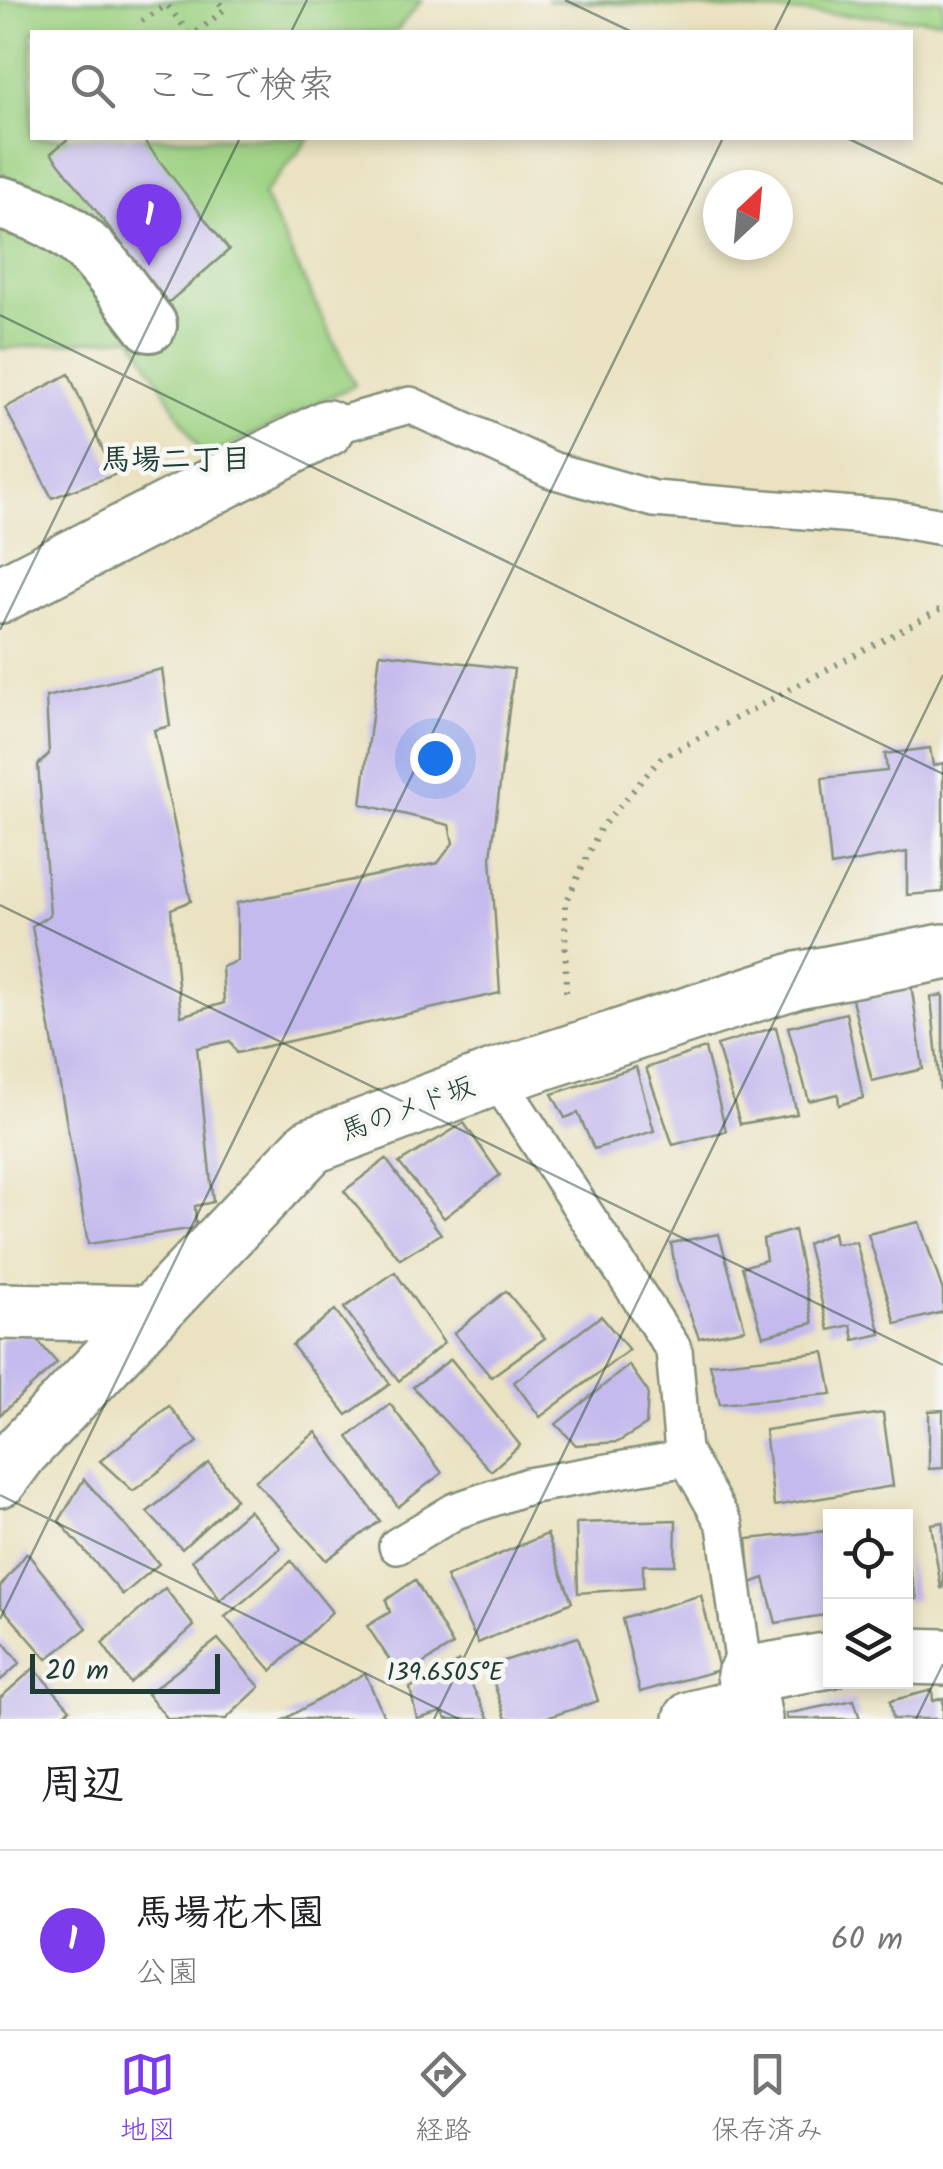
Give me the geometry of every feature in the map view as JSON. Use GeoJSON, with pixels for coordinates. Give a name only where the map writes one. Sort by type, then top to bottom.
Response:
{"type":"FeatureCollection","features":[{"type":"Feature","properties":{"kind":"street"},"geometry":{"type":"LineString","coordinates":[[0,203],[33,212],[80,236],[150,325]]}},
{"type":"Feature","properties":{"kind":"street"},"geometry":{"type":"LineString","coordinates":[[0,595],[327,428]]}},
{"type":"Feature","properties":{"kind":"street","name":"馬のメド坂"},"geometry":{"type":"LineString","coordinates":[[0,1479],[311,1146],[496,1077],[797,980],[943,952]]}},
{"type":"Feature","properties":{"kind":"street"},"geometry":{"type":"LineString","coordinates":[[0,1311],[151,1314]]}},
{"type":"Feature","properties":{"kind":"street"},"geometry":{"type":"LineString","coordinates":[[913,1656],[943,1657]]}},
{"type":"Feature","properties":{"kind":"street"},"geometry":{"type":"LineString","coordinates":[[692,1719],[750,1700],[823,1664]]}},
{"type":"Feature","properties":{"kind":"lane"},"geometry":{"type":"LineString","coordinates":[[327,428],[410,405],[552,470],[654,499],[891,518],[943,527]]}},
{"type":"Feature","properties":{"kind":"lane"},"geometry":{"type":"LineString","coordinates":[[496,1077],[674,1350],[686,1458],[725,1525],[750,1700]]}},
{"type":"Feature","properties":{"kind":"lane"},"geometry":{"type":"LineString","coordinates":[[397,1546],[455,1512],[528,1486],[686,1458]]}},
{"type":"Feature","properties":{"kind":"path"},"geometry":{"type":"LineString","coordinates":[[199,30],[225,8],[217,0]]}},
{"type":"Feature","properties":{"kind":"path"},"geometry":{"type":"LineString","coordinates":[[142,22],[166,5],[186,30]]}},
{"type":"Feature","properties":{"kind":"path"},"geometry":{"type":"LineString","coordinates":[[567,1054],[565,905],[600,829],[661,758],[943,608]]}},
{"type":"Feature","properties":{"kind":"green space"},"geometry":{"type":"Polygon","coordinates":[[[0,0],[422,0],[397,30],[30,30],[30,140],[308,140],[263,195],[355,385],[204,458],[133,337],[0,349],[0,0]]]}},
{"type":"Feature","properties":{"kind":"green space"},"geometry":{"type":"Polygon","coordinates":[[[546,0],[943,0],[943,20],[546,0]]]}},
{"type":"Feature","properties":{"kind":"building"},"geometry":{"type":"Polygon","coordinates":[[[67,140],[144,140],[229,250],[168,303],[51,153],[67,140]]]}},
{"type":"Feature","properties":{"kind":"building"},"geometry":{"type":"Polygon","coordinates":[[[69,374],[114,475],[52,498],[5,408],[69,374]]]}},
{"type":"Feature","properties":{"kind":"building"},"geometry":{"type":"Polygon","coordinates":[[[380,653],[514,669],[491,857],[500,993],[237,1053],[230,1041],[197,1048],[213,1202],[195,1206],[196,1228],[88,1244],[32,926],[50,915],[38,765],[49,754],[46,697],[162,669],[170,726],[154,730],[191,901],[171,909],[181,1016],[224,1003],[222,967],[237,961],[237,903],[438,863],[453,843],[449,825],[361,804],[380,653]]]}},
{"type":"Feature","properties":{"kind":"building"},"geometry":{"type":"Polygon","coordinates":[[[930,748],[933,766],[943,763],[943,892],[907,895],[907,852],[831,866],[822,778],[887,771],[885,754],[930,748]]]}},
{"type":"Feature","properties":{"kind":"building"},"geometry":{"type":"Polygon","coordinates":[[[911,983],[923,1069],[872,1081],[851,995],[911,983]]]}},
{"type":"Feature","properties":{"kind":"building"},"geometry":{"type":"Polygon","coordinates":[[[943,995],[943,1089],[940,1089],[931,997],[943,995]]]}},
{"type":"Feature","properties":{"kind":"building"},"geometry":{"type":"Polygon","coordinates":[[[846,1013],[863,1098],[839,1105],[838,1094],[809,1101],[788,1027],[846,1013]]]}},
{"type":"Feature","properties":{"kind":"building"},"geometry":{"type":"Polygon","coordinates":[[[776,1027],[797,1114],[740,1124],[717,1045],[776,1027]]]}},
{"type":"Feature","properties":{"kind":"building"},"geometry":{"type":"Polygon","coordinates":[[[705,1048],[726,1131],[673,1145],[646,1068],[705,1048]]]}},
{"type":"Feature","properties":{"kind":"building"},"geometry":{"type":"Polygon","coordinates":[[[636,1067],[654,1131],[594,1149],[578,1113],[565,1118],[552,1094],[636,1067]]]}},
{"type":"Feature","properties":{"kind":"building"},"geometry":{"type":"Polygon","coordinates":[[[464,1123],[500,1175],[444,1218],[399,1163],[464,1123]]]}},
{"type":"Feature","properties":{"kind":"building"},"geometry":{"type":"Polygon","coordinates":[[[386,1159],[441,1234],[400,1259],[344,1191],[386,1159]]]}},
{"type":"Feature","properties":{"kind":"building"},"geometry":{"type":"Polygon","coordinates":[[[919,1222],[943,1291],[943,1312],[896,1324],[868,1234],[919,1222]]]}},
{"type":"Feature","properties":{"kind":"building"},"geometry":{"type":"Polygon","coordinates":[[[794,1230],[813,1323],[763,1336],[742,1267],[766,1260],[763,1239],[794,1230]]]}},
{"type":"Feature","properties":{"kind":"building"},"geometry":{"type":"Polygon","coordinates":[[[833,1232],[835,1244],[856,1242],[881,1334],[854,1340],[851,1325],[829,1330],[807,1244],[833,1232]]]}},
{"type":"Feature","properties":{"kind":"building"},"geometry":{"type":"Polygon","coordinates":[[[719,1234],[745,1329],[699,1338],[677,1280],[671,1243],[719,1234]]]}},
{"type":"Feature","properties":{"kind":"building"},"geometry":{"type":"Polygon","coordinates":[[[395,1272],[444,1343],[399,1381],[344,1308],[395,1272]]]}},
{"type":"Feature","properties":{"kind":"building"},"geometry":{"type":"Polygon","coordinates":[[[506,1291],[545,1338],[491,1377],[454,1333],[506,1291]]]}},
{"type":"Feature","properties":{"kind":"building"},"geometry":{"type":"Polygon","coordinates":[[[335,1310],[390,1384],[347,1415],[292,1345],[335,1310]]]}},
{"type":"Feature","properties":{"kind":"building"},"geometry":{"type":"Polygon","coordinates":[[[601,1316],[629,1350],[540,1417],[514,1382],[601,1316]]]}},
{"type":"Feature","properties":{"kind":"building"},"geometry":{"type":"Polygon","coordinates":[[[30,1332],[57,1363],[0,1415],[0,1339],[30,1332]]]}},
{"type":"Feature","properties":{"kind":"building"},"geometry":{"type":"Polygon","coordinates":[[[824,1352],[832,1394],[720,1404],[710,1364],[824,1352]]]}},
{"type":"Feature","properties":{"kind":"building"},"geometry":{"type":"Polygon","coordinates":[[[451,1359],[520,1445],[491,1471],[413,1387],[451,1359]]]}},
{"type":"Feature","properties":{"kind":"building"},"geometry":{"type":"Polygon","coordinates":[[[629,1365],[648,1392],[646,1425],[618,1442],[576,1445],[556,1424],[629,1365]]]}},
{"type":"Feature","properties":{"kind":"building"},"geometry":{"type":"Polygon","coordinates":[[[390,1404],[442,1473],[398,1507],[348,1437],[390,1404]]]}},
{"type":"Feature","properties":{"kind":"building"},"geometry":{"type":"Polygon","coordinates":[[[169,1406],[198,1442],[133,1491],[100,1461],[169,1406]]]}},
{"type":"Feature","properties":{"kind":"building"},"geometry":{"type":"Polygon","coordinates":[[[943,1410],[943,1468],[929,1469],[929,1411],[943,1410]]]}},
{"type":"Feature","properties":{"kind":"building"},"geometry":{"type":"Polygon","coordinates":[[[883,1413],[893,1486],[774,1506],[765,1430],[883,1413]]]}},
{"type":"Feature","properties":{"kind":"building"},"geometry":{"type":"Polygon","coordinates":[[[316,1432],[380,1521],[326,1560],[255,1481],[316,1432]]]}},
{"type":"Feature","properties":{"kind":"building"},"geometry":{"type":"Polygon","coordinates":[[[209,1463],[236,1499],[182,1549],[147,1512],[209,1463]]]}},
{"type":"Feature","properties":{"kind":"building"},"geometry":{"type":"Polygon","coordinates":[[[84,1479],[159,1564],[123,1595],[59,1521],[84,1479]]]}},
{"type":"Feature","properties":{"kind":"building"},"geometry":{"type":"Polygon","coordinates":[[[249,1510],[281,1548],[220,1600],[192,1560],[249,1510]]]}},
{"type":"Feature","properties":{"kind":"building"},"geometry":{"type":"Polygon","coordinates":[[[676,1520],[675,1565],[643,1565],[643,1588],[578,1593],[576,1523],[676,1520]]]}},
{"type":"Feature","properties":{"kind":"building"},"geometry":{"type":"Polygon","coordinates":[[[943,1522],[943,1588],[941,1588],[931,1524],[943,1522]]]}},
{"type":"Feature","properties":{"kind":"building"},"geometry":{"type":"Polygon","coordinates":[[[823,1531],[823,1615],[776,1623],[764,1578],[751,1583],[747,1539],[823,1531]]]}},
{"type":"Feature","properties":{"kind":"building"},"geometry":{"type":"Polygon","coordinates":[[[547,1534],[572,1602],[478,1643],[446,1577],[547,1534]]]}},
{"type":"Feature","properties":{"kind":"building"},"geometry":{"type":"Polygon","coordinates":[[[27,1553],[87,1628],[47,1659],[0,1605],[0,1587],[27,1553]]]}},
{"type":"Feature","properties":{"kind":"building"},"geometry":{"type":"Polygon","coordinates":[[[291,1561],[332,1612],[272,1671],[225,1617],[291,1561]]]}},
{"type":"Feature","properties":{"kind":"building"},"geometry":{"type":"Polygon","coordinates":[[[415,1580],[453,1645],[401,1677],[367,1626],[390,1612],[386,1600],[415,1580]]]}},
{"type":"Feature","properties":{"kind":"building"},"geometry":{"type":"Polygon","coordinates":[[[165,1588],[194,1626],[130,1683],[102,1643],[165,1588]]]}},
{"type":"Feature","properties":{"kind":"building"},"geometry":{"type":"Polygon","coordinates":[[[701,1595],[719,1670],[640,1692],[622,1619],[701,1595]]]}},
{"type":"Feature","properties":{"kind":"building"},"geometry":{"type":"Polygon","coordinates":[[[578,1637],[598,1701],[543,1719],[506,1719],[488,1666],[578,1637]]]}},
{"type":"Feature","properties":{"kind":"building"},"geometry":{"type":"Polygon","coordinates":[[[0,1638],[20,1663],[0,1681],[0,1638]]]}},
{"type":"Feature","properties":{"kind":"building"},"geometry":{"type":"Polygon","coordinates":[[[218,1639],[260,1687],[226,1719],[168,1719],[147,1694],[218,1639]]]}},
{"type":"Feature","properties":{"kind":"building"},"geometry":{"type":"Polygon","coordinates":[[[459,1661],[489,1719],[447,1719],[442,1712],[417,1719],[410,1688],[459,1661]]]}},
{"type":"Feature","properties":{"kind":"building"},"geometry":{"type":"Polygon","coordinates":[[[34,1668],[70,1709],[57,1719],[0,1719],[0,1698],[34,1668]]]}},
{"type":"Feature","properties":{"kind":"building"},"geometry":{"type":"Polygon","coordinates":[[[365,1673],[385,1719],[285,1719],[365,1673]]]}},
{"type":"Feature","properties":{"kind":"building"},"geometry":{"type":"Polygon","coordinates":[[[932,1690],[933,1701],[943,1698],[943,1719],[893,1719],[890,1701],[932,1690]]]}},
{"type":"Feature","properties":{"kind":"building"},"geometry":{"type":"Polygon","coordinates":[[[854,1700],[860,1719],[787,1719],[786,1714],[854,1700]]]}},
{"type":"Feature","properties":{"kind":"place","name":"馬場花木園"},"geometry":{"type":"Point","coordinates":[149,266]}},
{"type":"Feature","properties":{"kind":"district","name":"馬場二丁目"},"geometry":{"type":"Point","coordinates":[176,461]}}]}
